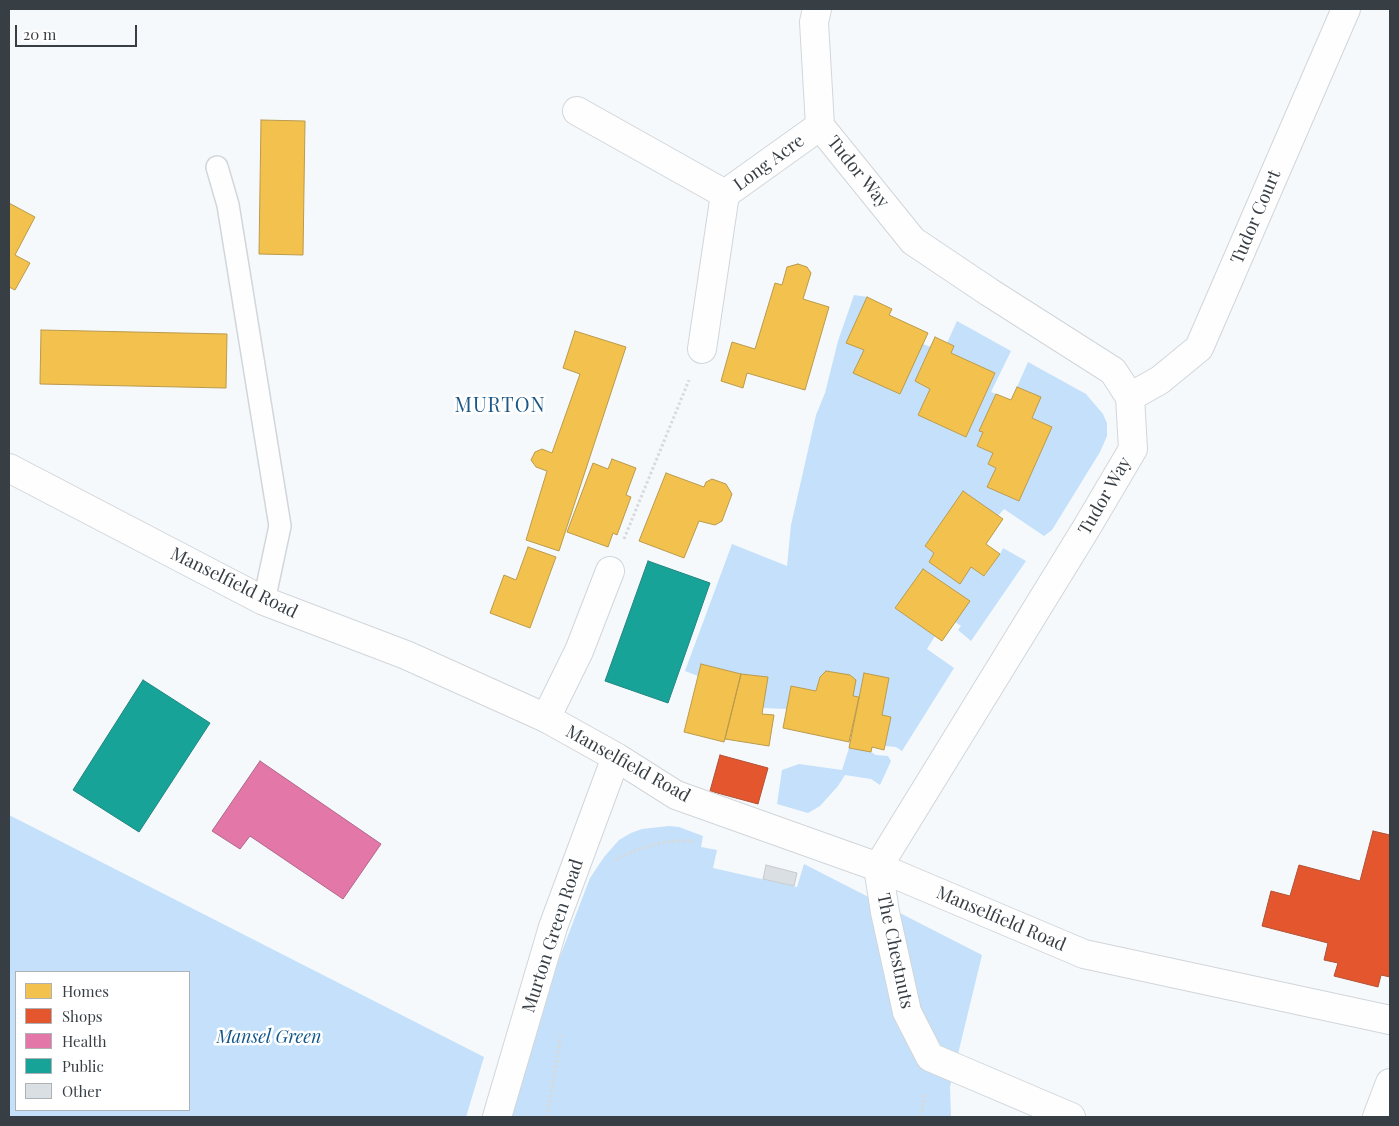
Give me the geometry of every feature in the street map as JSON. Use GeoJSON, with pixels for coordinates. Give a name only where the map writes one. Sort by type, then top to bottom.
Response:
{"type":"FeatureCollection","features":[{"type":"Feature","properties":{"kind":"street","name":"Long Acre"},"geometry":{"type":"LineString","coordinates":[[702,350],[725,194],[820,126],[814,22],[817,9]]}},
{"type":"Feature","properties":{"kind":"street","name":"Tudor Court"},"geometry":{"type":"LineString","coordinates":[[1130,397],[1160,380],[1199,348],[1346,9]]}},
{"type":"Feature","properties":{"kind":"street"},"geometry":{"type":"LineString","coordinates":[[578,111],[725,194]]}},
{"type":"Feature","properties":{"kind":"street","name":"Tudor Way"},"geometry":{"type":"LineString","coordinates":[[820,126],[913,240],[989,292],[1113,371],[1130,397],[1132,449],[1082,536],[878,867]]}},
{"type":"Feature","properties":{"kind":"street","name":"Manselfield Road"},"geometry":{"type":"LineString","coordinates":[[9,468],[264,601],[406,655],[546,718],[616,756],[676,795],[878,867],[1084,954],[1390,1020]]}},
{"type":"Feature","properties":{"kind":"street"},"geometry":{"type":"LineString","coordinates":[[546,718],[578,651],[610,571]]}},
{"type":"Feature","properties":{"kind":"street","name":"Murton Green Road"},"geometry":{"type":"LineString","coordinates":[[497,1117],[553,927],[616,756]]}},
{"type":"Feature","properties":{"kind":"street","name":"The Chestnuts"},"geometry":{"type":"LineString","coordinates":[[878,867],[885,912],[906,1012],[930,1056],[1071,1117]]}},
{"type":"Feature","properties":{"kind":"street"},"geometry":{"type":"LineString","coordinates":[[1377,1117],[1390,1083]]}},
{"type":"Feature","properties":{"kind":"lane"},"geometry":{"type":"LineString","coordinates":[[217,167],[228,205],[280,526],[264,601]]}},
{"type":"Feature","properties":{"kind":"path"},"geometry":{"type":"LineString","coordinates":[[610,571],[702,350]]}},
{"type":"Feature","properties":{"kind":"path"},"geometry":{"type":"LineString","coordinates":[[612,863],[623,855],[652,845],[671,841],[702,842]]}},
{"type":"Feature","properties":{"kind":"path"},"geometry":{"type":"LineString","coordinates":[[547,1117],[562,1031]]}},
{"type":"Feature","properties":{"kind":"green space"},"geometry":{"type":"Polygon","coordinates":[[[854,295],[867,297],[847,343],[864,350],[923,344],[931,347],[915,381],[930,389],[918,415],[966,437],[995,373],[951,353],[947,343],[957,321],[1011,351],[991,392],[996,394],[980,430],[983,432],[977,446],[993,453],[988,464],[996,468],[988,487],[1019,501],[1052,427],[1032,418],[1040,397],[1017,387],[1028,362],[1086,394],[1103,414],[1107,423],[1107,436],[1100,452],[1052,530],[1044,536],[1004,509],[998,516],[963,491],[925,546],[934,553],[929,562],[960,583],[971,567],[985,576],[1003,548],[1026,561],[971,641],[958,630],[961,626],[955,622],[969,601],[923,569],[895,608],[935,636],[927,649],[954,668],[902,751],[896,747],[885,746],[891,717],[882,715],[889,678],[864,673],[859,697],[853,696],[826,671],[820,677],[816,691],[791,686],[787,709],[763,708],[768,677],[741,674],[701,664],[698,676],[685,671],[732,544],[787,566],[791,525],[816,415],[825,393],[838,341],[854,295]]]}},
{"type":"Feature","properties":{"kind":"green space"},"geometry":{"type":"Polygon","coordinates":[[[849,748],[888,756],[891,761],[880,785],[871,779],[845,775],[820,806],[808,813],[777,804],[782,770],[799,764],[842,770],[849,748]]]}},
{"type":"Feature","properties":{"kind":"green space","name":"Mansel Green"},"geometry":{"type":"Polygon","coordinates":[[[9,815],[484,1057],[466,1117],[9,1117],[9,815]]]}},
{"type":"Feature","properties":{"kind":"green space"},"geometry":{"type":"Polygon","coordinates":[[[669,826],[679,827],[703,836],[701,847],[717,850],[713,868],[797,887],[804,864],[982,955],[950,1087],[951,1117],[512,1117],[559,959],[590,878],[604,857],[619,840],[642,829],[669,826]]]}},
{"type":"Feature","properties":{"kind":"building: Homes"},"geometry":{"type":"Polygon","coordinates":[[[261,120],[305,121],[303,255],[259,254],[261,120]]]}},
{"type":"Feature","properties":{"kind":"building: Homes"},"geometry":{"type":"Polygon","coordinates":[[[9,203],[35,217],[15,255],[30,263],[15,290],[9,287],[9,203]]]}},
{"type":"Feature","properties":{"kind":"building: Homes"},"geometry":{"type":"Polygon","coordinates":[[[798,264],[807,267],[811,273],[803,299],[829,307],[805,390],[747,373],[743,388],[721,381],[732,342],[755,349],[775,283],[782,285],[787,267],[798,264]]]}},
{"type":"Feature","properties":{"kind":"building: Homes"},"geometry":{"type":"Polygon","coordinates":[[[867,297],[892,309],[889,315],[928,333],[900,394],[853,373],[864,350],[846,343],[867,297]]]}},
{"type":"Feature","properties":{"kind":"building: Homes"},"geometry":{"type":"Polygon","coordinates":[[[41,330],[227,334],[226,388],[40,384],[41,330]]]}},
{"type":"Feature","properties":{"kind":"building: Homes"},"geometry":{"type":"Polygon","coordinates":[[[575,331],[626,347],[559,551],[526,540],[547,471],[536,467],[531,460],[535,452],[542,449],[552,453],[580,374],[563,368],[575,331]]]}},
{"type":"Feature","properties":{"kind":"building: Homes"},"geometry":{"type":"Polygon","coordinates":[[[935,337],[954,346],[951,353],[995,373],[966,437],[918,415],[930,389],[915,381],[935,337]]]}},
{"type":"Feature","properties":{"kind":"building: Homes"},"geometry":{"type":"Polygon","coordinates":[[[1017,387],[1041,397],[1032,418],[1052,427],[1019,501],[987,487],[996,468],[988,464],[993,453],[977,446],[983,432],[979,431],[996,394],[1011,400],[1017,387]]]}},
{"type":"Feature","properties":{"kind":"building: Homes"},"geometry":{"type":"Polygon","coordinates":[[[612,459],[636,468],[626,495],[631,497],[617,535],[613,533],[608,547],[567,532],[593,463],[608,469],[612,459]]]}},
{"type":"Feature","properties":{"kind":"building: Homes"},"geometry":{"type":"Polygon","coordinates":[[[666,473],[704,487],[706,482],[712,479],[726,484],[732,494],[722,521],[715,525],[699,521],[684,558],[639,541],[666,473]]]}},
{"type":"Feature","properties":{"kind":"building: Homes"},"geometry":{"type":"Polygon","coordinates":[[[963,491],[1003,519],[986,544],[1000,554],[984,576],[971,567],[960,584],[929,562],[934,553],[925,546],[963,491]]]}},
{"type":"Feature","properties":{"kind":"building: Homes"},"geometry":{"type":"Polygon","coordinates":[[[528,547],[556,557],[530,628],[490,613],[504,575],[516,580],[528,547]]]}},
{"type":"Feature","properties":{"kind":"building: Homes"},"geometry":{"type":"Polygon","coordinates":[[[923,569],[970,601],[942,641],[895,608],[923,569]]]}},
{"type":"Feature","properties":{"kind":"building: Homes"},"geometry":{"type":"Polygon","coordinates":[[[701,664],[741,674],[724,742],[684,732],[701,664]]]}},
{"type":"Feature","properties":{"kind":"building: Homes"},"geometry":{"type":"Polygon","coordinates":[[[826,671],[850,675],[856,680],[853,696],[859,697],[849,742],[783,728],[791,686],[816,691],[820,677],[826,671]]]}},
{"type":"Feature","properties":{"kind":"building: Homes"},"geometry":{"type":"Polygon","coordinates":[[[864,673],[889,678],[882,715],[891,717],[884,750],[872,747],[871,752],[849,748],[864,673]]]}},
{"type":"Feature","properties":{"kind":"building: Homes"},"geometry":{"type":"Polygon","coordinates":[[[741,674],[768,677],[762,714],[774,715],[769,746],[725,739],[741,674]]]}},
{"type":"Feature","properties":{"kind":"building: Shops"},"geometry":{"type":"Polygon","coordinates":[[[720,755],[768,768],[758,804],[710,791],[720,755]]]}},
{"type":"Feature","properties":{"kind":"building: Shops"},"geometry":{"type":"Polygon","coordinates":[[[1373,831],[1390,835],[1390,977],[1381,975],[1378,987],[1334,976],[1338,963],[1324,960],[1328,943],[1262,926],[1271,891],[1290,896],[1299,865],[1360,881],[1373,831]]]}},
{"type":"Feature","properties":{"kind":"building: Health"},"geometry":{"type":"Polygon","coordinates":[[[260,761],[381,844],[343,899],[250,836],[240,849],[212,831],[260,761]]]}},
{"type":"Feature","properties":{"kind":"building: Public"},"geometry":{"type":"Polygon","coordinates":[[[648,561],[710,583],[668,703],[605,681],[648,561]]]}},
{"type":"Feature","properties":{"kind":"building: Public"},"geometry":{"type":"Polygon","coordinates":[[[143,680],[210,723],[139,832],[73,790],[143,680]]]}},
{"type":"Feature","properties":{"kind":"building: Other"},"geometry":{"type":"Polygon","coordinates":[[[766,865],[797,873],[794,886],[763,879],[766,865]]]}},
{"type":"Feature","properties":{"kind":"district","name":"MURTON"},"geometry":{"type":"Point","coordinates":[500,406]}}]}
